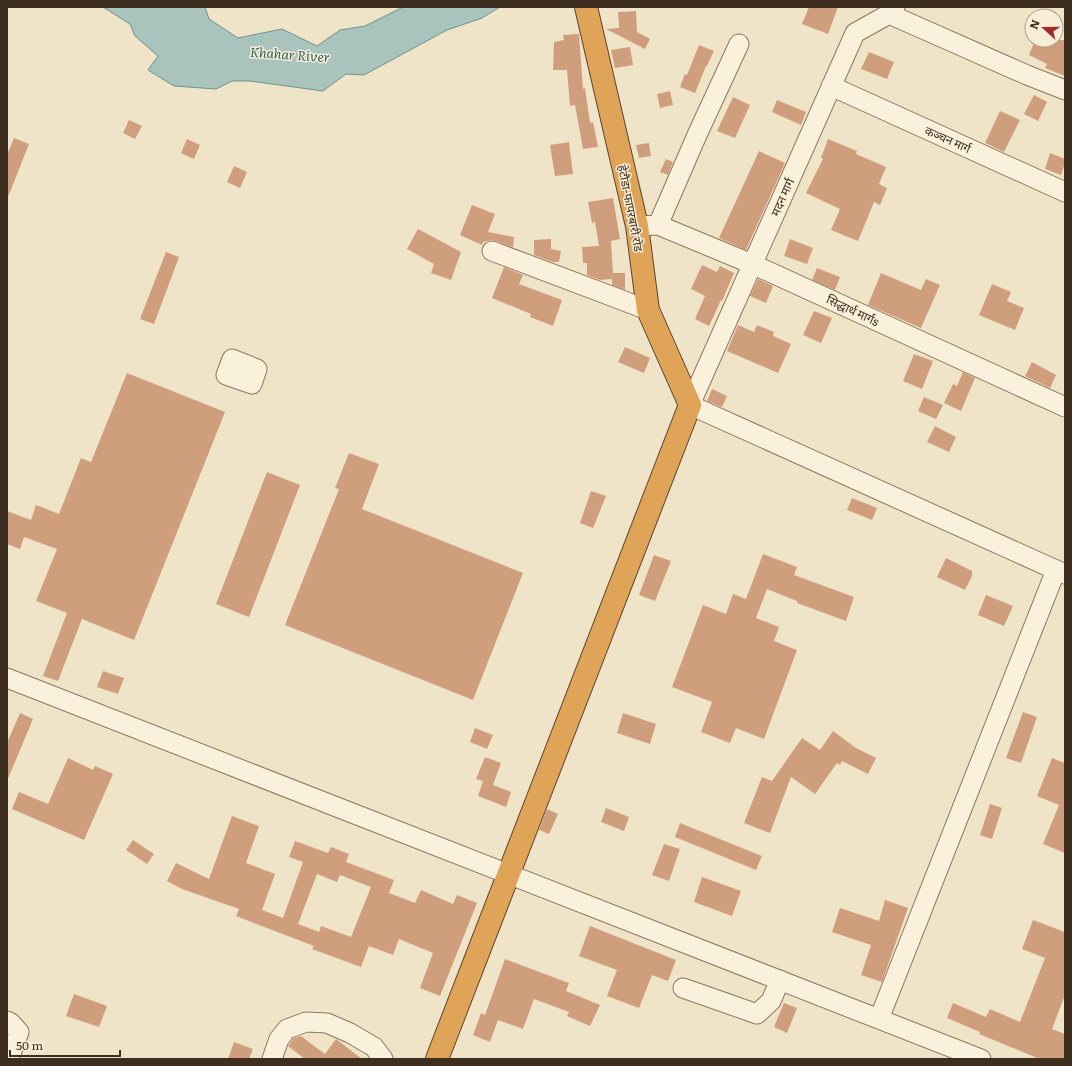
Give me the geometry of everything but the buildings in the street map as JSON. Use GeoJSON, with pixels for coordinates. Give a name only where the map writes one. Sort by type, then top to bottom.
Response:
{"type":"FeatureCollection","features":[{"type":"Feature","properties":{"kind":"highway","name":"हेटौडा-फापरबारी रोड"},"geometry":{"type":"LineString","coordinates":[[586,7],[637,226],[648,310],[690,405]]}},
{"type":"Feature","properties":{"kind":"highway"},"geometry":{"type":"LineString","coordinates":[[437,1059],[690,405]]}},
{"type":"Feature","properties":{"kind":"street","name":"मदन मार्ग"},"geometry":{"type":"LineString","coordinates":[[690,405],[854,33],[892,10]]}},
{"type":"Feature","properties":{"kind":"street"},"geometry":{"type":"LineString","coordinates":[[892,10],[1027,75],[1065,90]]}},
{"type":"Feature","properties":{"kind":"street"},"geometry":{"type":"LineString","coordinates":[[658,225],[739,44]]}},
{"type":"Feature","properties":{"kind":"street","name":"कञ्चन मार्ग"},"geometry":{"type":"LineString","coordinates":[[831,86],[1065,192]]}},
{"type":"Feature","properties":{"kind":"street","name":"सिद्धार्थ मार्गs"},"geometry":{"type":"LineString","coordinates":[[637,226],[658,225],[752,264],[1065,407]]}},
{"type":"Feature","properties":{"kind":"street"},"geometry":{"type":"LineString","coordinates":[[492,251],[648,310]]}},
{"type":"Feature","properties":{"kind":"street"},"geometry":{"type":"LineString","coordinates":[[690,405],[1061,572],[879,1019]]}},
{"type":"Feature","properties":{"kind":"street"},"geometry":{"type":"LineString","coordinates":[[7,678],[981,1059]]}},
{"type":"Feature","properties":{"kind":"street"},"geometry":{"type":"LineString","coordinates":[[683,988],[757,1014],[771,1001],[780,980]]}},
{"type":"Feature","properties":{"kind":"street"},"geometry":{"type":"LineString","coordinates":[[272,1059],[279,1039],[287,1029],[306,1022],[327,1023],[350,1033],[374,1047],[383,1059]]}},
{"type":"Feature","properties":{"kind":"street"},"geometry":{"type":"LineString","coordinates":[[9,1059],[13,1027]]}},
{"type":"Feature","properties":{"kind":"water","name":"Khahar River"},"geometry":{"type":"Polygon","coordinates":[[[103,7],[205,7],[209,19],[238,38],[282,29],[317,46],[340,30],[365,26],[403,7],[500,7],[482,18],[447,30],[364,75],[346,74],[323,91],[250,81],[232,81],[216,89],[174,86],[148,70],[158,56],[135,36],[130,24],[103,7]]]}}]}
